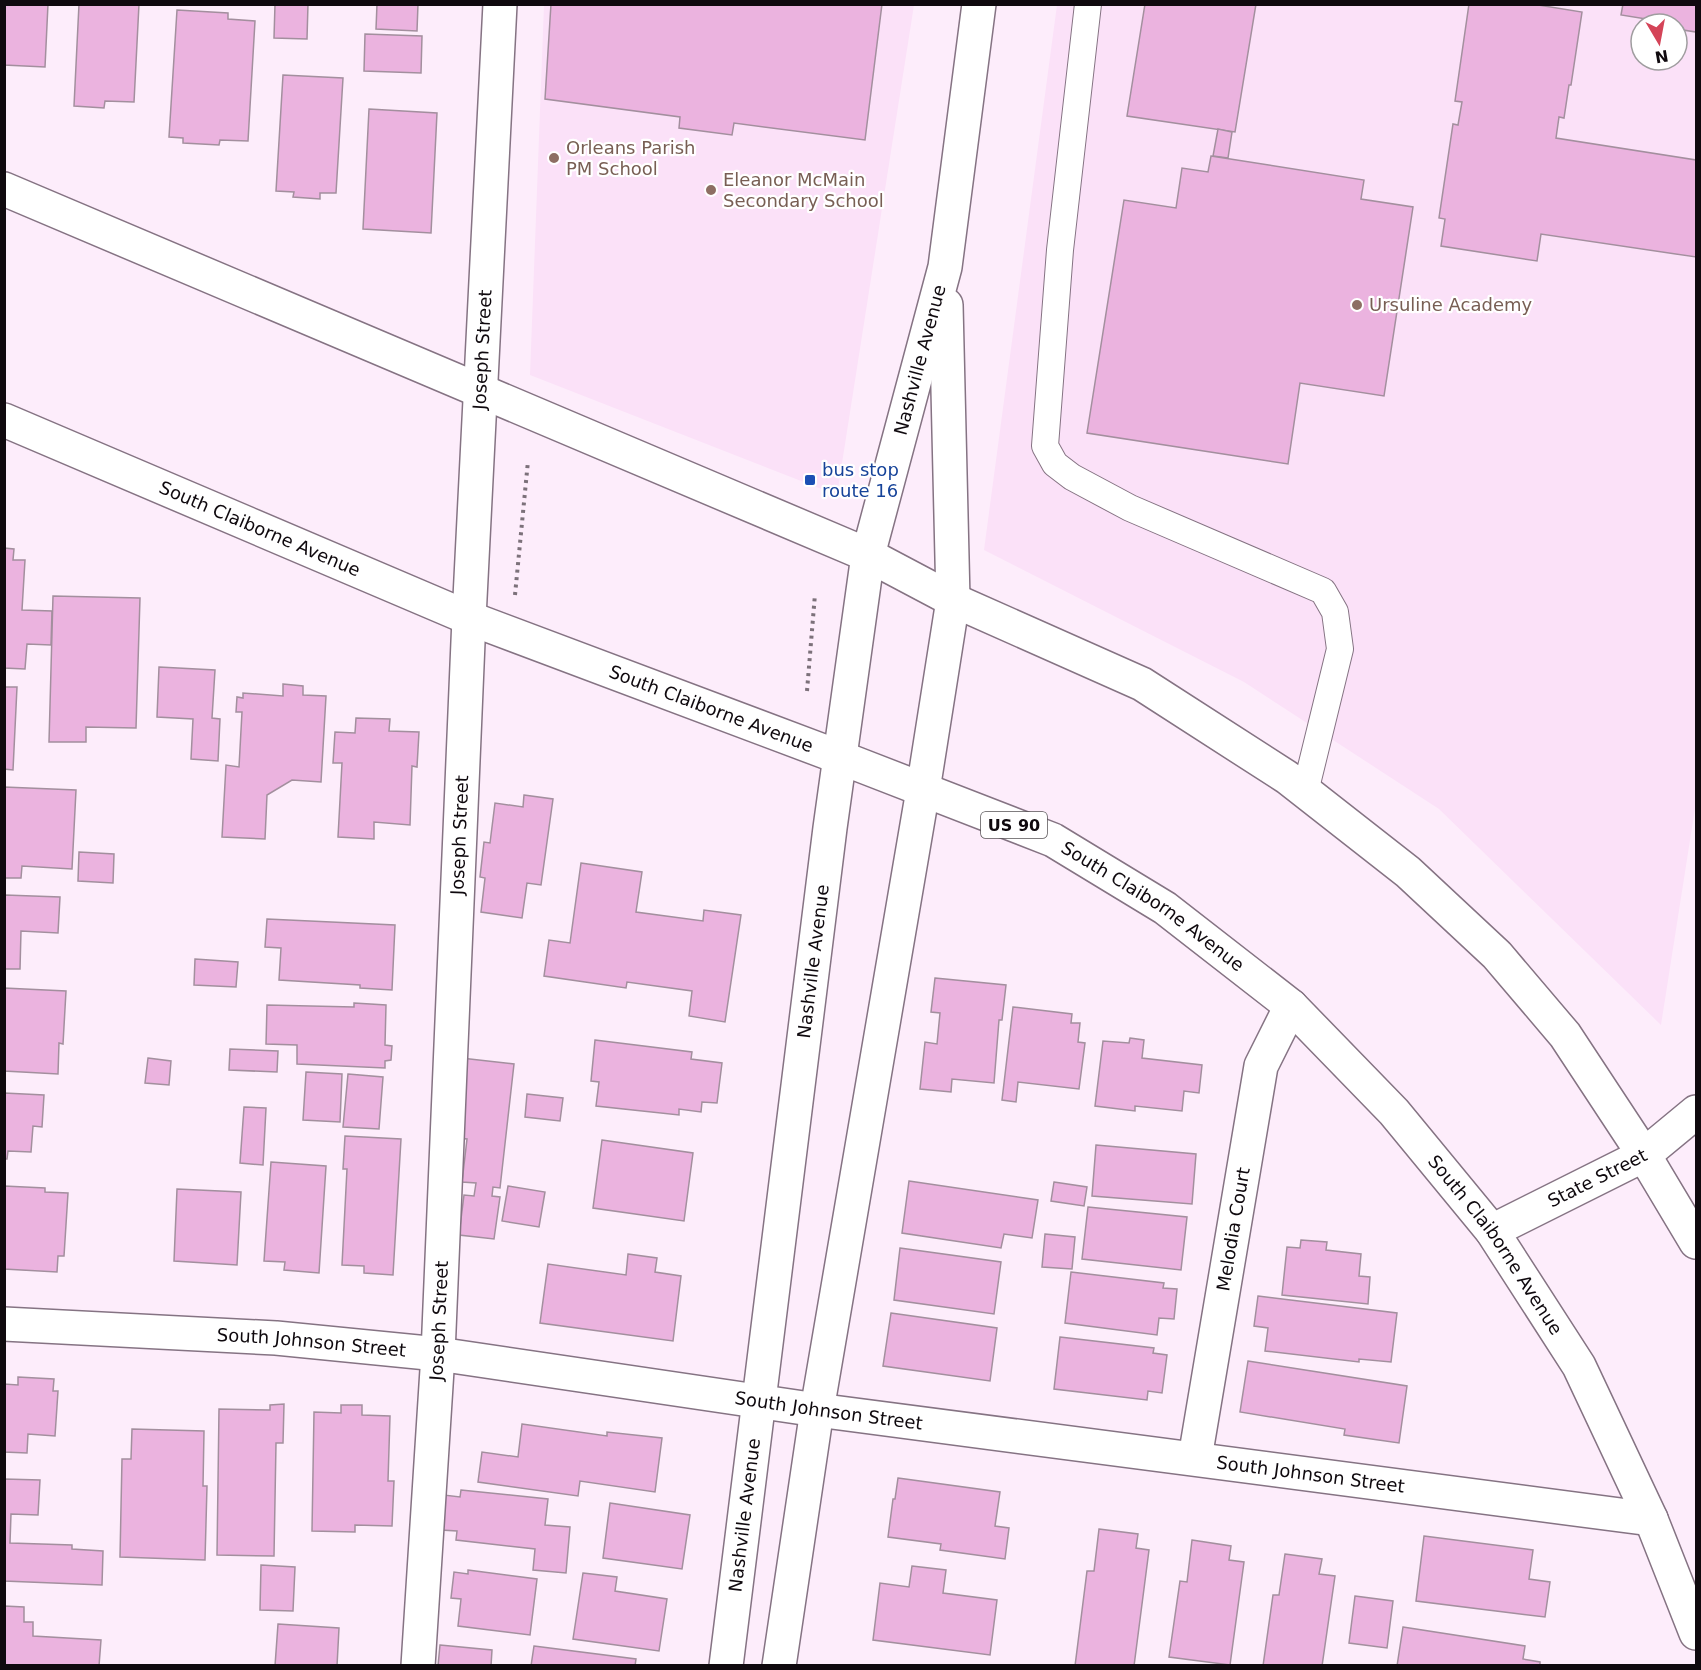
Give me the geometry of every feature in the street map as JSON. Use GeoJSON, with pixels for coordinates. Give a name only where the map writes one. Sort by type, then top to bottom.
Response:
{"type":"FeatureCollection","features":[{"type":"Feature","properties":{"kind":"street","name":"Joseph Street"},"geometry":{"type":"LineString","coordinates":[[418,1665],[438,1354],[469,618],[500,4]]}},
{"type":"Feature","properties":{"kind":"street","name":"Nashville Avenue"},"geometry":{"type":"LineString","coordinates":[[726,1665],[839,756],[868,555],[945,267],[979,4]]}},
{"type":"Feature","properties":{"kind":"street"},"geometry":{"type":"LineString","coordinates":[[4,189],[868,555],[953,600],[1142,684],[1288,778],[1408,872],[1497,955],[1565,1035],[1644,1155],[1696,1242]]}},
{"type":"Feature","properties":{"kind":"street","name":"Nashville Avenue"},"geometry":{"type":"LineString","coordinates":[[779,1665],[817,1410],[923,790],[953,600],[945,267]]}},
{"type":"Feature","properties":{"kind":"street","name":"South Claiborne Avenue"},"geometry":{"type":"LineString","coordinates":[[4,420],[469,618],[839,756],[1053,840],[1165,908],[1291,1006],[1394,1112],[1492,1231],[1580,1366],[1651,1519],[1696,1633]]}},
{"type":"Feature","properties":{"kind":"street","name":"Melodia Court"},"geometry":{"type":"LineString","coordinates":[[1195,1458],[1262,1066],[1291,1006]]}},
{"type":"Feature","properties":{"kind":"street","name":"State Street"},"geometry":{"type":"LineString","coordinates":[[1492,1231],[1644,1155],[1696,1112]]}},
{"type":"Feature","properties":{"kind":"street","name":"South Johnson Street"},"geometry":{"type":"LineString","coordinates":[[4,1324],[276,1338],[438,1354],[817,1410],[1651,1519]]}},
{"type":"Feature","properties":{"kind":"lane"},"geometry":{"type":"LineString","coordinates":[[1088,4],[1060,250],[1045,446],[1055,464],[1072,477],[1130,508],[1323,591],[1335,612],[1340,649],[1305,792]]}},
{"type":"Feature","properties":{"kind":"path"},"geometry":{"type":"LineString","coordinates":[[515,599],[528,461]]}},
{"type":"Feature","properties":{"kind":"path"},"geometry":{"type":"LineString","coordinates":[[807,698],[815,594]]}},
{"type":"Feature","properties":{"kind":"shaded area","name":"Eleanor McMain Secondary School"},"geometry":{"type":"Polygon","coordinates":[[[544,5],[914,5],[837,495],[530,375],[544,5]]]}},
{"type":"Feature","properties":{"kind":"shaded area","name":"Ursuline Academy"},"geometry":{"type":"Polygon","coordinates":[[[1057,5],[1696,5],[1696,802],[1661,1025],[1439,809],[1244,682],[984,550],[1057,5]]]}},
{"type":"Feature","properties":{"kind":"building"},"geometry":{"type":"Polygon","coordinates":[[[4,4],[48,4],[45,67],[4,65],[4,4]]]}},
{"type":"Feature","properties":{"kind":"building"},"geometry":{"type":"Polygon","coordinates":[[[79,4],[139,4],[134,102],[105,101],[104,108],[74,106],[79,4]]]}},
{"type":"Feature","properties":{"kind":"building"},"geometry":{"type":"Polygon","coordinates":[[[275,4],[308,4],[307,39],[274,38],[275,4]]]}},
{"type":"Feature","properties":{"kind":"building"},"geometry":{"type":"Polygon","coordinates":[[[377,4],[418,4],[417,31],[376,29],[377,4]]]}},
{"type":"Feature","properties":{"kind":"building"},"geometry":{"type":"Polygon","coordinates":[[[551,4],[882,4],[865,140],[734,123],[732,135],[679,128],[680,117],[545,99],[551,4]]]}},
{"type":"Feature","properties":{"kind":"building"},"geometry":{"type":"Polygon","coordinates":[[[1145,4],[1256,4],[1235,132],[1127,116],[1145,4]]]}},
{"type":"Feature","properties":{"kind":"building"},"geometry":{"type":"Polygon","coordinates":[[[1469,4],[1532,4],[1582,12],[1571,85],[1569,85],[1564,118],[1559,117],[1556,138],[1696,160],[1696,257],[1541,234],[1537,261],[1441,246],[1445,219],[1439,218],[1453,124],[1458,125],[1462,102],[1455,101],[1469,4]]]}},
{"type":"Feature","properties":{"kind":"building"},"geometry":{"type":"Polygon","coordinates":[[[1623,4],[1696,4],[1696,32],[1689,31],[1689,12],[1629,12],[1629,16],[1621,15],[1623,4]]]}},
{"type":"Feature","properties":{"kind":"building"},"geometry":{"type":"Polygon","coordinates":[[[177,10],[228,13],[228,19],[255,21],[248,141],[220,140],[219,145],[183,143],[183,138],[169,137],[177,10]]]}},
{"type":"Feature","properties":{"kind":"building"},"geometry":{"type":"Polygon","coordinates":[[[365,34],[422,36],[421,73],[364,71],[365,34]]]}},
{"type":"Feature","properties":{"kind":"building"},"geometry":{"type":"Polygon","coordinates":[[[283,75],[343,78],[336,193],[320,193],[320,199],[293,197],[294,192],[276,191],[283,75]]]}},
{"type":"Feature","properties":{"kind":"building"},"geometry":{"type":"Polygon","coordinates":[[[369,109],[437,113],[431,233],[363,229],[369,109]]]}},
{"type":"Feature","properties":{"kind":"building"},"geometry":{"type":"Polygon","coordinates":[[[1218,129],[1232,132],[1228,158],[1213,156],[1218,129]]]}},
{"type":"Feature","properties":{"kind":"building"},"geometry":{"type":"Polygon","coordinates":[[[1211,156],[1364,180],[1361,199],[1413,207],[1384,396],[1300,383],[1288,464],[1087,433],[1124,200],[1176,208],[1182,168],[1208,172],[1211,156]]]}},
{"type":"Feature","properties":{"kind":"building"},"geometry":{"type":"Polygon","coordinates":[[[4,548],[14,549],[13,560],[25,560],[22,610],[52,611],[51,645],[27,644],[25,669],[4,668],[4,548]]]}},
{"type":"Feature","properties":{"kind":"building"},"geometry":{"type":"Polygon","coordinates":[[[53,596],[140,598],[136,728],[86,727],[86,742],[49,742],[53,596]]]}},
{"type":"Feature","properties":{"kind":"building"},"geometry":{"type":"Polygon","coordinates":[[[159,667],[215,670],[212,718],[220,719],[218,761],[191,759],[193,719],[157,717],[159,667]]]}},
{"type":"Feature","properties":{"kind":"building"},"geometry":{"type":"Polygon","coordinates":[[[283,684],[303,686],[303,695],[326,696],[321,782],[292,780],[267,795],[265,839],[222,837],[226,765],[239,767],[242,712],[236,712],[237,697],[243,698],[243,693],[283,696],[283,684]]]}},
{"type":"Feature","properties":{"kind":"building"},"geometry":{"type":"Polygon","coordinates":[[[4,687],[17,687],[13,770],[4,769],[4,687]]]}},
{"type":"Feature","properties":{"kind":"building"},"geometry":{"type":"Polygon","coordinates":[[[356,718],[390,719],[389,731],[419,732],[417,767],[412,766],[410,825],[374,822],[374,839],[338,837],[342,763],[333,763],[335,732],[355,733],[356,718]]]}},
{"type":"Feature","properties":{"kind":"building"},"geometry":{"type":"Polygon","coordinates":[[[4,787],[76,790],[72,869],[22,866],[21,878],[4,878],[4,787]]]}},
{"type":"Feature","properties":{"kind":"building"},"geometry":{"type":"Polygon","coordinates":[[[524,795],[553,799],[541,885],[527,883],[522,918],[481,912],[485,878],[480,877],[484,842],[490,843],[495,803],[523,807],[524,795]]]}},
{"type":"Feature","properties":{"kind":"building"},"geometry":{"type":"Polygon","coordinates":[[[79,852],[114,854],[113,883],[78,881],[79,852]]]}},
{"type":"Feature","properties":{"kind":"building"},"geometry":{"type":"Polygon","coordinates":[[[581,863],[642,872],[636,912],[703,921],[704,910],[741,915],[725,1022],[689,1016],[692,991],[627,982],[626,988],[544,976],[549,940],[570,943],[581,863]]]}},
{"type":"Feature","properties":{"kind":"building"},"geometry":{"type":"Polygon","coordinates":[[[5,895],[60,897],[58,933],[21,931],[20,969],[4,969],[5,895]]]}},
{"type":"Feature","properties":{"kind":"building"},"geometry":{"type":"Polygon","coordinates":[[[267,919],[395,925],[392,990],[360,988],[360,985],[279,980],[281,948],[265,947],[267,919]]]}},
{"type":"Feature","properties":{"kind":"building"},"geometry":{"type":"Polygon","coordinates":[[[195,959],[238,962],[236,987],[194,985],[195,959]]]}},
{"type":"Feature","properties":{"kind":"building"},"geometry":{"type":"Polygon","coordinates":[[[935,978],[1006,985],[1002,1020],[999,1020],[994,1083],[952,1079],[951,1092],[920,1089],[925,1042],[937,1044],[940,1013],[931,1012],[935,978]]]}},
{"type":"Feature","properties":{"kind":"building"},"geometry":{"type":"Polygon","coordinates":[[[4,988],[66,991],[63,1044],[59,1043],[58,1074],[4,1071],[4,988]]]}},
{"type":"Feature","properties":{"kind":"building"},"geometry":{"type":"Polygon","coordinates":[[[354,1003],[386,1005],[385,1045],[392,1046],[391,1060],[385,1061],[385,1068],[297,1064],[297,1045],[266,1044],[267,1005],[354,1007],[354,1003]]]}},
{"type":"Feature","properties":{"kind":"building"},"geometry":{"type":"Polygon","coordinates":[[[1013,1007],[1072,1014],[1071,1023],[1080,1023],[1078,1042],[1085,1043],[1079,1089],[1018,1082],[1016,1102],[1002,1100],[1013,1007]]]}},
{"type":"Feature","properties":{"kind":"building"},"geometry":{"type":"Polygon","coordinates":[[[1130,1038],[1144,1040],[1142,1058],[1202,1065],[1199,1093],[1184,1091],[1182,1111],[1135,1106],[1135,1111],[1095,1106],[1103,1041],[1129,1043],[1130,1038]]]}},
{"type":"Feature","properties":{"kind":"building"},"geometry":{"type":"Polygon","coordinates":[[[595,1040],[692,1052],[691,1059],[722,1063],[717,1103],[702,1102],[701,1112],[679,1109],[679,1115],[596,1106],[599,1082],[591,1081],[595,1040]]]}},
{"type":"Feature","properties":{"kind":"building"},"geometry":{"type":"Polygon","coordinates":[[[230,1049],[278,1051],[277,1072],[229,1070],[230,1049]]]}},
{"type":"Feature","properties":{"kind":"building"},"geometry":{"type":"Polygon","coordinates":[[[148,1058],[171,1061],[169,1085],[145,1083],[148,1058]]]}},
{"type":"Feature","properties":{"kind":"building"},"geometry":{"type":"Polygon","coordinates":[[[461,1058],[514,1064],[500,1188],[493,1187],[492,1196],[500,1197],[494,1239],[459,1235],[464,1195],[474,1196],[476,1183],[462,1182],[467,1139],[457,1138],[461,1058]]]}},
{"type":"Feature","properties":{"kind":"building"},"geometry":{"type":"Polygon","coordinates":[[[306,1072],[342,1074],[340,1122],[303,1120],[306,1072]]]}},
{"type":"Feature","properties":{"kind":"building"},"geometry":{"type":"Polygon","coordinates":[[[348,1074],[383,1077],[379,1129],[343,1127],[348,1074]]]}},
{"type":"Feature","properties":{"kind":"building"},"geometry":{"type":"Polygon","coordinates":[[[4,1093],[44,1095],[42,1127],[33,1126],[31,1152],[8,1151],[7,1159],[4,1159],[4,1093]]]}},
{"type":"Feature","properties":{"kind":"building"},"geometry":{"type":"Polygon","coordinates":[[[527,1094],[563,1098],[560,1121],[525,1117],[527,1094]]]}},
{"type":"Feature","properties":{"kind":"building"},"geometry":{"type":"Polygon","coordinates":[[[244,1107],[266,1108],[263,1165],[240,1163],[244,1107]]]}},
{"type":"Feature","properties":{"kind":"building"},"geometry":{"type":"Polygon","coordinates":[[[345,1136],[401,1139],[393,1275],[364,1273],[364,1266],[342,1265],[347,1169],[343,1169],[345,1136]]]}},
{"type":"Feature","properties":{"kind":"building"},"geometry":{"type":"Polygon","coordinates":[[[602,1140],[693,1153],[684,1221],[593,1208],[602,1140]]]}},
{"type":"Feature","properties":{"kind":"building"},"geometry":{"type":"Polygon","coordinates":[[[1096,1145],[1196,1154],[1192,1204],[1092,1196],[1096,1145]]]}},
{"type":"Feature","properties":{"kind":"building"},"geometry":{"type":"Polygon","coordinates":[[[271,1162],[326,1166],[319,1273],[284,1270],[285,1262],[264,1261],[271,1162]]]}},
{"type":"Feature","properties":{"kind":"building"},"geometry":{"type":"Polygon","coordinates":[[[909,1181],[1038,1200],[1032,1238],[1004,1234],[1001,1248],[902,1233],[909,1181]]]}},
{"type":"Feature","properties":{"kind":"building"},"geometry":{"type":"Polygon","coordinates":[[[1054,1182],[1087,1187],[1084,1206],[1051,1201],[1054,1182]]]}},
{"type":"Feature","properties":{"kind":"building"},"geometry":{"type":"Polygon","coordinates":[[[4,1186],[45,1188],[45,1192],[68,1193],[64,1256],[58,1256],[57,1272],[4,1269],[4,1186]]]}},
{"type":"Feature","properties":{"kind":"building"},"geometry":{"type":"Polygon","coordinates":[[[508,1186],[545,1192],[539,1227],[502,1221],[508,1186]]]}},
{"type":"Feature","properties":{"kind":"building"},"geometry":{"type":"Polygon","coordinates":[[[177,1189],[241,1192],[237,1265],[174,1261],[177,1189]]]}},
{"type":"Feature","properties":{"kind":"building"},"geometry":{"type":"Polygon","coordinates":[[[1088,1207],[1187,1217],[1181,1270],[1082,1259],[1088,1207]]]}},
{"type":"Feature","properties":{"kind":"building"},"geometry":{"type":"Polygon","coordinates":[[[1045,1234],[1075,1237],[1072,1269],[1042,1267],[1045,1234]]]}},
{"type":"Feature","properties":{"kind":"building"},"geometry":{"type":"Polygon","coordinates":[[[1301,1240],[1327,1242],[1326,1250],[1361,1254],[1359,1276],[1370,1277],[1368,1304],[1282,1295],[1287,1247],[1300,1248],[1301,1240]]]}},
{"type":"Feature","properties":{"kind":"building"},"geometry":{"type":"Polygon","coordinates":[[[900,1248],[1001,1262],[994,1314],[894,1300],[900,1248]]]}},
{"type":"Feature","properties":{"kind":"building"},"geometry":{"type":"Polygon","coordinates":[[[628,1254],[657,1258],[655,1272],[681,1276],[673,1341],[540,1323],[548,1264],[626,1275],[628,1254]]]}},
{"type":"Feature","properties":{"kind":"building"},"geometry":{"type":"Polygon","coordinates":[[[1071,1272],[1164,1283],[1163,1288],[1177,1289],[1174,1319],[1159,1318],[1157,1335],[1065,1323],[1071,1272]]]}},
{"type":"Feature","properties":{"kind":"building"},"geometry":{"type":"Polygon","coordinates":[[[1258,1296],[1397,1313],[1391,1362],[1359,1359],[1359,1362],[1265,1351],[1268,1328],[1254,1326],[1258,1296]]]}},
{"type":"Feature","properties":{"kind":"building"},"geometry":{"type":"Polygon","coordinates":[[[891,1313],[997,1328],[990,1381],[883,1366],[891,1313]]]}},
{"type":"Feature","properties":{"kind":"building"},"geometry":{"type":"Polygon","coordinates":[[[1060,1337],[1154,1348],[1153,1353],[1167,1355],[1162,1393],[1148,1391],[1147,1400],[1054,1389],[1060,1337]]]}},
{"type":"Feature","properties":{"kind":"building"},"geometry":{"type":"Polygon","coordinates":[[[1248,1361],[1407,1386],[1399,1443],[1344,1435],[1345,1429],[1240,1412],[1248,1361]]]}},
{"type":"Feature","properties":{"kind":"building"},"geometry":{"type":"Polygon","coordinates":[[[18,1377],[54,1379],[53,1391],[58,1391],[55,1436],[28,1434],[27,1453],[4,1452],[4,1384],[18,1385],[18,1377]]]}},
{"type":"Feature","properties":{"kind":"building"},"geometry":{"type":"Polygon","coordinates":[[[284,1404],[283,1443],[276,1443],[274,1556],[217,1555],[219,1409],[270,1410],[270,1405],[284,1404]]]}},
{"type":"Feature","properties":{"kind":"building"},"geometry":{"type":"Polygon","coordinates":[[[341,1405],[362,1405],[362,1415],[390,1416],[388,1481],[394,1481],[392,1526],[355,1525],[355,1532],[312,1531],[314,1412],[341,1413],[341,1405]]]}},
{"type":"Feature","properties":{"kind":"building"},"geometry":{"type":"Polygon","coordinates":[[[522,1424],[607,1436],[607,1432],[662,1438],[655,1492],[580,1481],[578,1496],[478,1482],[482,1452],[518,1457],[522,1424]]]}},
{"type":"Feature","properties":{"kind":"building"},"geometry":{"type":"Polygon","coordinates":[[[132,1429],[204,1431],[203,1486],[207,1486],[205,1560],[120,1557],[122,1459],[131,1459],[132,1429]]]}},
{"type":"Feature","properties":{"kind":"building"},"geometry":{"type":"Polygon","coordinates":[[[898,1478],[1000,1492],[995,1526],[1009,1528],[1005,1559],[940,1550],[941,1544],[888,1537],[898,1478]]]}},
{"type":"Feature","properties":{"kind":"building"},"geometry":{"type":"Polygon","coordinates":[[[4,1479],[40,1480],[38,1515],[11,1514],[10,1543],[72,1545],[72,1549],[103,1551],[102,1585],[4,1581],[4,1479]]]}},
{"type":"Feature","properties":{"kind":"building"},"geometry":{"type":"Polygon","coordinates":[[[461,1490],[548,1499],[545,1525],[570,1527],[566,1573],[533,1570],[535,1549],[456,1540],[457,1531],[441,1530],[444,1495],[460,1497],[461,1490]]]}},
{"type":"Feature","properties":{"kind":"building"},"geometry":{"type":"Polygon","coordinates":[[[610,1503],[690,1515],[682,1569],[603,1558],[610,1503]]]}},
{"type":"Feature","properties":{"kind":"building"},"geometry":{"type":"Polygon","coordinates":[[[1099,1529],[1138,1534],[1136,1548],[1149,1550],[1134,1666],[1075,1666],[1087,1571],[1094,1571],[1099,1529]]]}},
{"type":"Feature","properties":{"kind":"building"},"geometry":{"type":"Polygon","coordinates":[[[1424,1536],[1533,1550],[1529,1579],[1550,1582],[1545,1617],[1416,1601],[1424,1536]]]}},
{"type":"Feature","properties":{"kind":"building"},"geometry":{"type":"Polygon","coordinates":[[[1192,1540],[1231,1546],[1229,1560],[1244,1562],[1230,1665],[1169,1657],[1180,1581],[1187,1582],[1192,1540]]]}},
{"type":"Feature","properties":{"kind":"building"},"geometry":{"type":"Polygon","coordinates":[[[1285,1554],[1322,1559],[1319,1574],[1335,1576],[1322,1666],[1263,1666],[1273,1595],[1279,1595],[1285,1554]]]}},
{"type":"Feature","properties":{"kind":"building"},"geometry":{"type":"Polygon","coordinates":[[[261,1565],[295,1567],[293,1611],[260,1610],[261,1565]]]}},
{"type":"Feature","properties":{"kind":"building"},"geometry":{"type":"Polygon","coordinates":[[[912,1566],[946,1570],[943,1593],[997,1600],[990,1655],[873,1640],[880,1583],[909,1587],[912,1566]]]}},
{"type":"Feature","properties":{"kind":"building"},"geometry":{"type":"Polygon","coordinates":[[[468,1570],[537,1579],[530,1635],[458,1626],[461,1599],[451,1598],[454,1572],[468,1574],[468,1570]]]}},
{"type":"Feature","properties":{"kind":"building"},"geometry":{"type":"Polygon","coordinates":[[[583,1573],[617,1577],[615,1591],[667,1599],[659,1651],[573,1639],[583,1573]]]}},
{"type":"Feature","properties":{"kind":"building"},"geometry":{"type":"Polygon","coordinates":[[[1355,1596],[1393,1601],[1387,1648],[1349,1643],[1355,1596]]]}},
{"type":"Feature","properties":{"kind":"building"},"geometry":{"type":"Polygon","coordinates":[[[4,1606],[24,1607],[24,1622],[33,1622],[33,1636],[101,1640],[99,1666],[4,1666],[4,1606]]]}},
{"type":"Feature","properties":{"kind":"building"},"geometry":{"type":"Polygon","coordinates":[[[278,1624],[339,1628],[337,1666],[275,1666],[278,1624]]]}},
{"type":"Feature","properties":{"kind":"building"},"geometry":{"type":"Polygon","coordinates":[[[1403,1627],[1525,1646],[1523,1659],[1540,1662],[1540,1666],[1397,1666],[1403,1627]]]}},
{"type":"Feature","properties":{"kind":"building"},"geometry":{"type":"Polygon","coordinates":[[[440,1645],[492,1650],[491,1666],[438,1666],[440,1645]]]}},
{"type":"Feature","properties":{"kind":"building"},"geometry":{"type":"Polygon","coordinates":[[[534,1646],[636,1659],[635,1666],[531,1666],[534,1646]]]}},
{"type":"Feature","properties":{"kind":"place","name":"Orleans Parish PM School"},"geometry":{"type":"Point","coordinates":[554,158]}},
{"type":"Feature","properties":{"kind":"place","name":"Eleanor McMain Secondary School"},"geometry":{"type":"Point","coordinates":[711,190]}},
{"type":"Feature","properties":{"kind":"place","name":"Ursuline Academy"},"geometry":{"type":"Point","coordinates":[1357,305]}},
{"type":"Feature","properties":{"kind":"place","name":"bus stop route 16"},"geometry":{"type":"Point","coordinates":[810,480]}}]}
